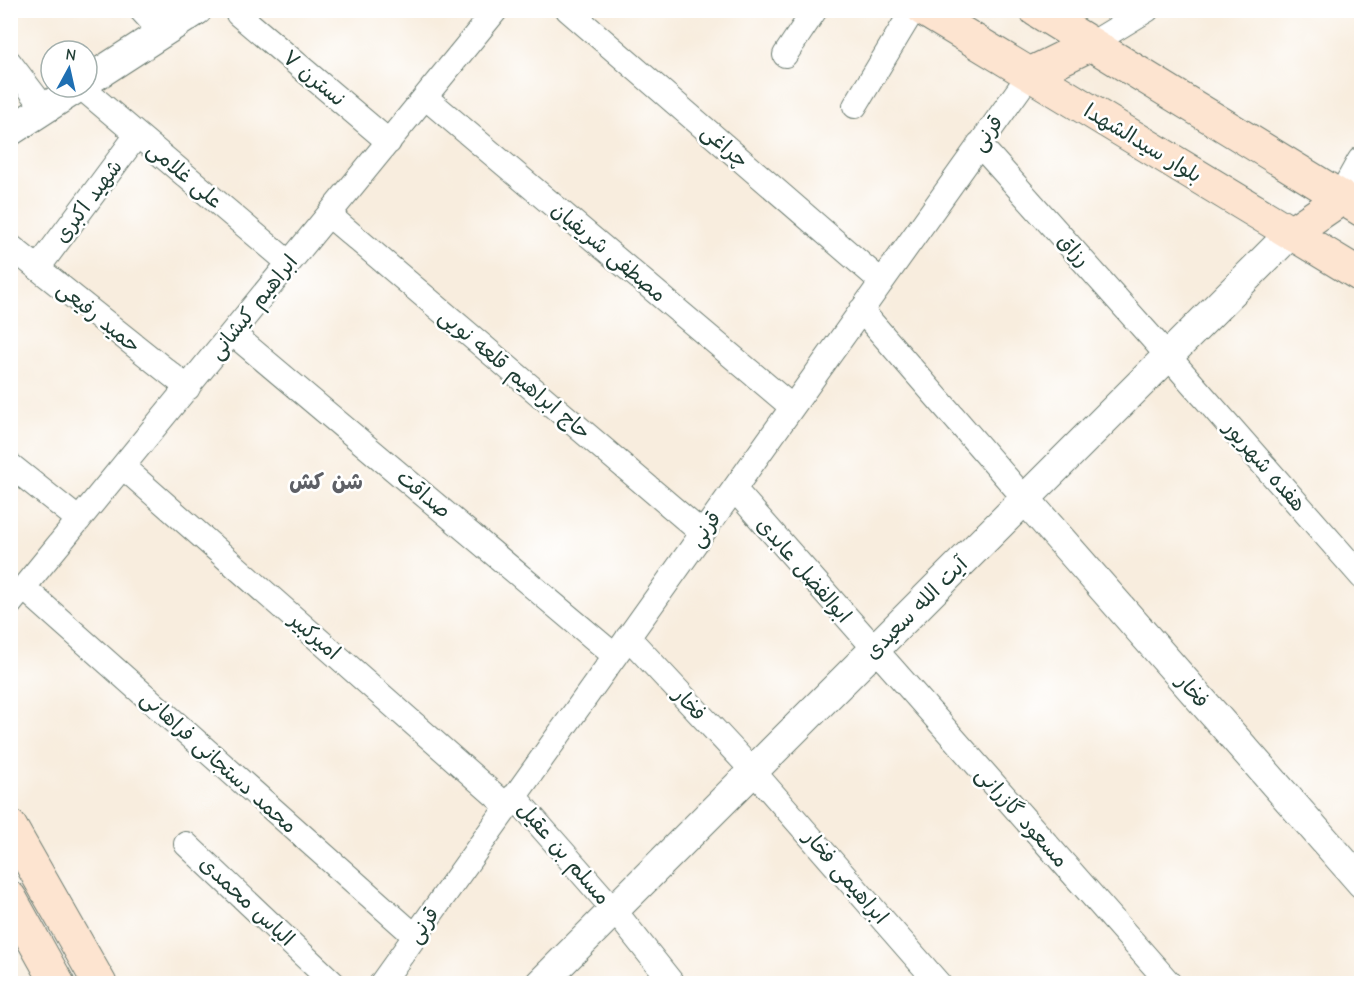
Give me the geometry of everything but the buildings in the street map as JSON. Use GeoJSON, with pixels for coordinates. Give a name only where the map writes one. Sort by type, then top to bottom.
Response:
{"type":"FeatureCollection","features":[{"type":"Feature","properties":{"kind":"main road","name":"بلوار سیدالشهدا"},"geometry":{"type":"LineString","coordinates":[[924,10],[1362,276]]}},
{"type":"Feature","properties":{"kind":"main road"},"geometry":{"type":"LineString","coordinates":[[1036,10],[1352,204]]}},
{"type":"Feature","properties":{"kind":"main road"},"geometry":{"type":"LineString","coordinates":[[1030,74],[1091,44]]}},
{"type":"Feature","properties":{"kind":"main road"},"geometry":{"type":"LineString","coordinates":[[1291,233],[1352,204]]}},
{"type":"Feature","properties":{"kind":"main road"},"geometry":{"type":"LineString","coordinates":[[10,826],[99,984]]}},
{"type":"Feature","properties":{"kind":"main road"},"geometry":{"type":"LineString","coordinates":[[10,898],[58,984]]}},
{"type":"Feature","properties":{"kind":"street"},"geometry":{"type":"LineString","coordinates":[[141,10],[162,33]]}},
{"type":"Feature","properties":{"kind":"street"},"geometry":{"type":"LineString","coordinates":[[99,73],[197,10]]}},
{"type":"Feature","properties":{"kind":"street","name":"ابراهیم کیشانی"},"geometry":{"type":"LineString","coordinates":[[17,596],[496,10]]}},
{"type":"Feature","properties":{"kind":"street","name":"چراغی"},"geometry":{"type":"LineString","coordinates":[[568,10],[882,282]]}},
{"type":"Feature","properties":{"kind":"street"},"geometry":{"type":"LineString","coordinates":[[785,55],[814,10]]}},
{"type":"Feature","properties":{"kind":"street"},"geometry":{"type":"LineString","coordinates":[[855,106],[914,10]]}},
{"type":"Feature","properties":{"kind":"street"},"geometry":{"type":"LineString","coordinates":[[1091,44],[1147,10]]}},
{"type":"Feature","properties":{"kind":"street","name":"نسترن ۷"},"geometry":{"type":"LineString","coordinates":[[238,14],[389,141]]}},
{"type":"Feature","properties":{"kind":"street"},"geometry":{"type":"LineString","coordinates":[[10,63],[45,108]]}},
{"type":"Feature","properties":{"kind":"street","name":"قرنی"},"geometry":{"type":"LineString","coordinates":[[381,984],[1030,74]]}},
{"type":"Feature","properties":{"kind":"street","name":"مصطفی شریفیان"},"geometry":{"type":"LineString","coordinates":[[425,97],[792,407]]}},
{"type":"Feature","properties":{"kind":"street"},"geometry":{"type":"LineString","coordinates":[[10,131],[60,99]]}},
{"type":"Feature","properties":{"kind":"street","name":"علی غلامی"},"geometry":{"type":"LineString","coordinates":[[94,99],[289,263]]}},
{"type":"Feature","properties":{"kind":"street","name":"شهید اکبری"},"geometry":{"type":"LineString","coordinates":[[38,268],[137,135]]}},
{"type":"Feature","properties":{"kind":"street","name":"رزاق"},"geometry":{"type":"LineString","coordinates":[[979,144],[1168,356]]}},
{"type":"Feature","properties":{"kind":"street"},"geometry":{"type":"LineString","coordinates":[[1352,204],[1362,162]]}},
{"type":"Feature","properties":{"kind":"street","name":"حاج ابراهیم قلعه نویی"},"geometry":{"type":"LineString","coordinates":[[329,215],[702,534]]}},
{"type":"Feature","properties":{"kind":"street","name":"آیت الله سعیدی"},"geometry":{"type":"LineString","coordinates":[[540,984],[1291,233]]}},
{"type":"Feature","properties":{"kind":"street","name":"حمید رفیعی"},"geometry":{"type":"LineString","coordinates":[[10,246],[188,388]]}},
{"type":"Feature","properties":{"kind":"street"},"geometry":{"type":"LineString","coordinates":[[861,310],[1025,498]]}},
{"type":"Feature","properties":{"kind":"street","name":"صداقت"},"geometry":{"type":"LineString","coordinates":[[232,333],[622,646]]}},
{"type":"Feature","properties":{"kind":"street","name":"هفده شهریور"},"geometry":{"type":"LineString","coordinates":[[1168,356],[1362,577]]}},
{"type":"Feature","properties":{"kind":"street"},"geometry":{"type":"LineString","coordinates":[[10,465],[80,520]]}},
{"type":"Feature","properties":{"kind":"street","name":"امیرکبیر"},"geometry":{"type":"LineString","coordinates":[[123,467],[511,801]]}},
{"type":"Feature","properties":{"kind":"street","name":"ابوالفضل عابدی"},"geometry":{"type":"LineString","coordinates":[[734,489],[874,650]]}},
{"type":"Feature","properties":{"kind":"street","name":"فخار"},"geometry":{"type":"LineString","coordinates":[[1025,498],[1362,883]]}},
{"type":"Feature","properties":{"kind":"street","name":"محمد دستجانی فراهانی"},"geometry":{"type":"LineString","coordinates":[[17,596],[415,936]]}},
{"type":"Feature","properties":{"kind":"street","name":"فخار"},"geometry":{"type":"LineString","coordinates":[[622,646],[753,771]]}},
{"type":"Feature","properties":{"kind":"street","name":"مسعود گازرانی"},"geometry":{"type":"LineString","coordinates":[[874,650],[1170,984]]}},
{"type":"Feature","properties":{"kind":"street","name":"ابراهیمی فخار"},"geometry":{"type":"LineString","coordinates":[[753,771],[939,984]]}},
{"type":"Feature","properties":{"kind":"street","name":"مسلم بن عقیل"},"geometry":{"type":"LineString","coordinates":[[511,801],[614,910],[673,984]]}},
{"type":"Feature","properties":{"kind":"street","name":"الیاس محمدی"},"geometry":{"type":"LineString","coordinates":[[186,844],[334,984]]}},
{"type":"Feature","properties":{"kind":"district","name":"شن کش"},"geometry":{"type":"Point","coordinates":[326,481]}}]}
